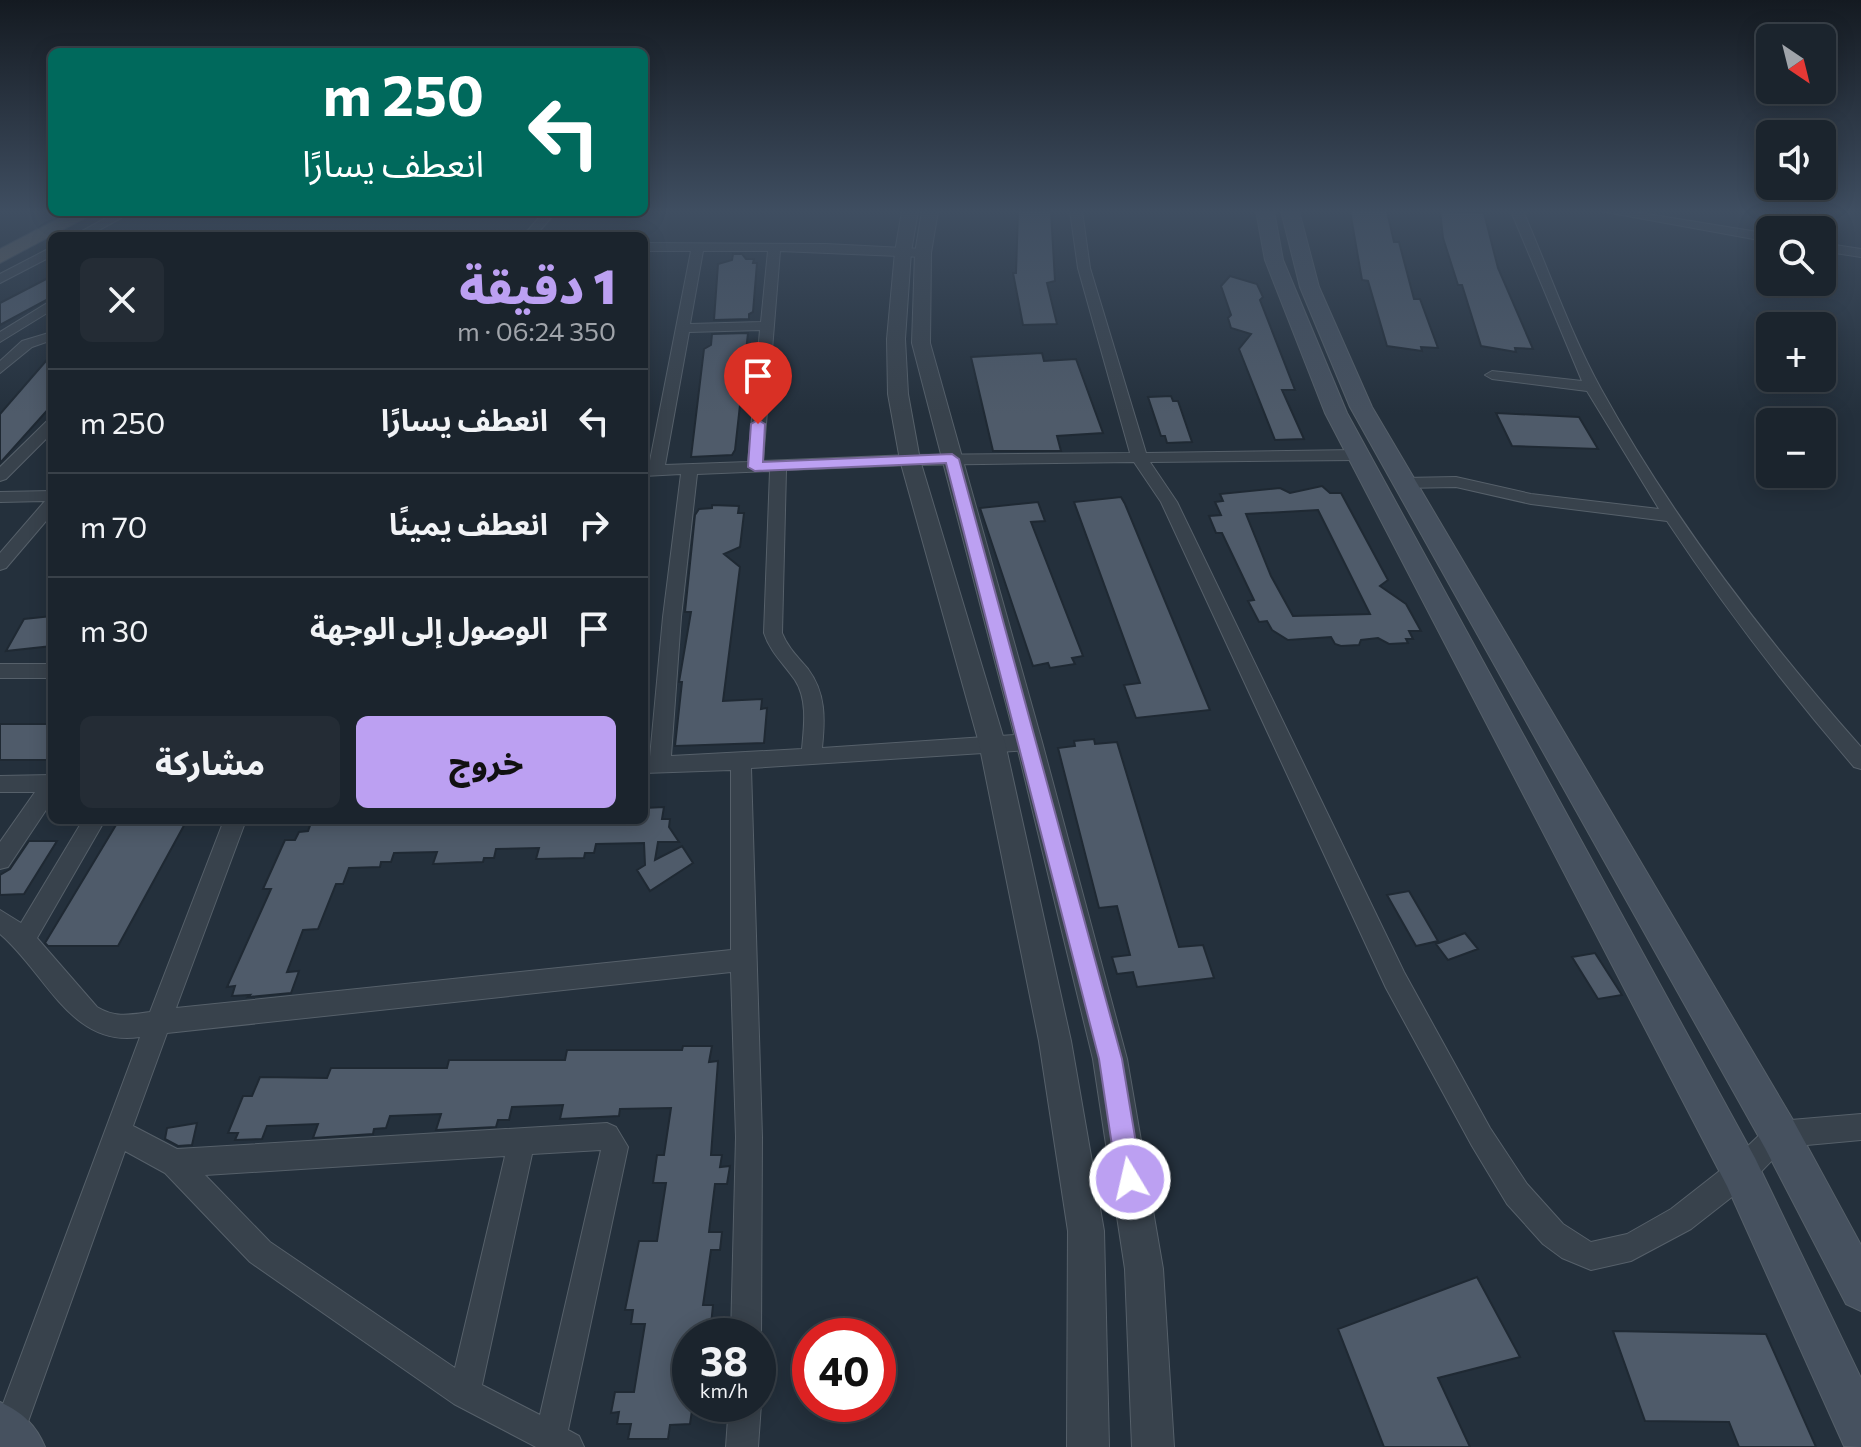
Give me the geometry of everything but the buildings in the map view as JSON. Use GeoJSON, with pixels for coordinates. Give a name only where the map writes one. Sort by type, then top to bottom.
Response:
{"type":"FeatureCollection","features":[{"type":"Feature","properties":{"kind":"main road"},"geometry":{"type":"LineString","coordinates":[[1284,279],[1779,1134],[1861,1289]]}},
{"type":"Feature","properties":{"kind":"main road"},"geometry":{"type":"LineString","coordinates":[[1303,279],[1314,333],[1357,455],[1741,1172],[1861,1429]]}},
{"type":"Feature","properties":{"kind":"street"},"geometry":{"type":"LineString","coordinates":[[692,279],[650,471],[952,459],[1357,455]]}},
{"type":"Feature","properties":{"kind":"street"},"geometry":{"type":"LineString","coordinates":[[755,467],[771,279]]}},
{"type":"Feature","properties":{"kind":"street"},"geometry":{"type":"LineString","coordinates":[[908,279],[896,339],[898,394],[910,460],[992,743],[1055,1041],[1086,1231],[1088,1447]]}},
{"type":"Feature","properties":{"kind":"street"},"geometry":{"type":"LineString","coordinates":[[915,279],[921,343],[1029,742],[1110,1059],[1144,1269],[1153,1447]]}},
{"type":"Feature","properties":{"kind":"street"},"geometry":{"type":"LineString","coordinates":[[1087,279],[1140,459],[1169,502],[1395,980],[1481,1137],[1517,1194],[1553,1234],[1572,1248],[1591,1256],[1631,1247],[1681,1219],[1741,1172],[1779,1134],[1861,1127]]}},
{"type":"Feature","properties":{"kind":"street"},"geometry":{"type":"LineString","coordinates":[[1546,279],[1592,387],[1672,516],[1762,641],[1861,761]]}},
{"type":"Feature","properties":{"kind":"street"},"geometry":{"type":"LineString","coordinates":[[0,338],[48,307]]}},
{"type":"Feature","properties":{"kind":"street"},"geometry":{"type":"LineString","coordinates":[[682,328],[766,326]]}},
{"type":"Feature","properties":{"kind":"street"},"geometry":{"type":"LineString","coordinates":[[0,369],[27,344],[48,337]]}},
{"type":"Feature","properties":{"kind":"street"},"geometry":{"type":"LineString","coordinates":[[1492,375],[1592,387]]}},
{"type":"Feature","properties":{"kind":"street"},"geometry":{"type":"LineString","coordinates":[[0,476],[48,428]]}},
{"type":"Feature","properties":{"kind":"street"},"geometry":{"type":"LineString","coordinates":[[778,465],[773,633],[776,647],[808,684],[813,700],[811,756]]}},
{"type":"Feature","properties":{"kind":"street"},"geometry":{"type":"LineString","coordinates":[[690,469],[652,765],[1029,742]]}},
{"type":"Feature","properties":{"kind":"street"},"geometry":{"type":"LineString","coordinates":[[1403,483],[1456,482],[1531,499],[1672,516]]}},
{"type":"Feature","properties":{"kind":"street"},"geometry":{"type":"LineString","coordinates":[[0,497],[48,496]]}},
{"type":"Feature","properties":{"kind":"street"},"geometry":{"type":"LineString","coordinates":[[0,564],[48,508]]}},
{"type":"Feature","properties":{"kind":"street"},"geometry":{"type":"LineString","coordinates":[[0,671],[48,671]]}},
{"type":"Feature","properties":{"kind":"street"},"geometry":{"type":"LineString","coordinates":[[741,761],[749,1137],[746,1318]]}},
{"type":"Feature","properties":{"kind":"street"},"geometry":{"type":"LineString","coordinates":[[0,784],[48,783]]}},
{"type":"Feature","properties":{"kind":"street"},"geometry":{"type":"LineString","coordinates":[[0,860],[48,789]]}},
{"type":"Feature","properties":{"kind":"street"},"geometry":{"type":"LineString","coordinates":[[24,940],[92,824]]}},
{"type":"Feature","properties":{"kind":"street"},"geometry":{"type":"LineString","coordinates":[[8,1439],[117,1132],[233,824]]}},
{"type":"Feature","properties":{"kind":"street"},"geometry":{"type":"LineString","coordinates":[[0,920],[24,940],[88,1015],[104,1025],[121,1028],[743,960]]}},
{"type":"Feature","properties":{"kind":"street"},"geometry":{"type":"LineString","coordinates":[[117,1132],[175,1163],[260,1252],[465,1393],[559,1442],[615,1147],[607,1136],[175,1163]]}},
{"type":"Feature","properties":{"kind":"street"},"geometry":{"type":"LineString","coordinates":[[465,1393],[522,1140]]}},
{"type":"Feature","properties":{"kind":"street"},"geometry":{"type":"LineString","coordinates":[[742,1447],[744,1422]]}},
{"type":"Feature","properties":{"kind":"route"},"geometry":{"type":"LineString","coordinates":[[758,424],[755,467],[952,459],[1110,1059],[1130,1179]]}}]}
